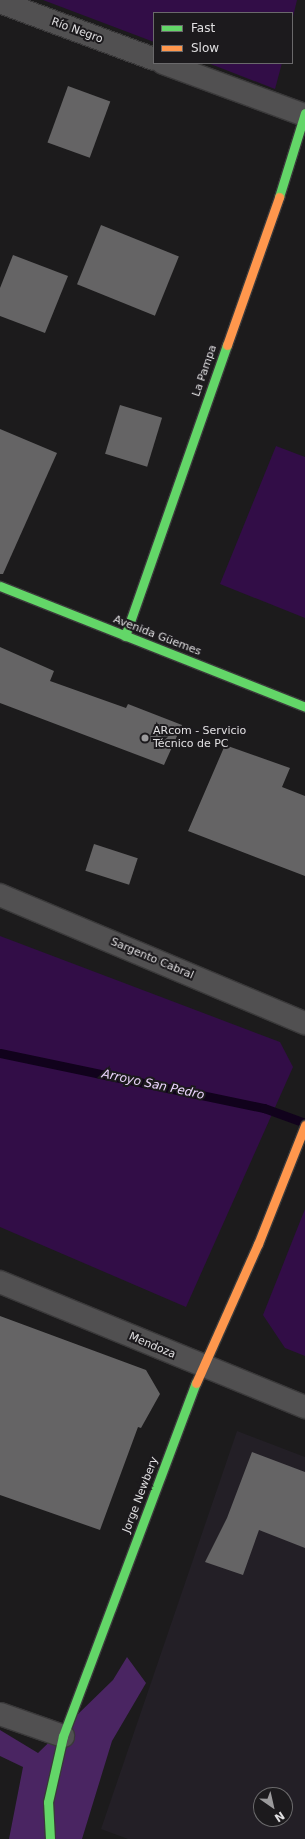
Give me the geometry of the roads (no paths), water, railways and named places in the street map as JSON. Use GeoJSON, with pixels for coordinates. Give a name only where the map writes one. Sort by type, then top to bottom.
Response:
{"type":"FeatureCollection","features":[{"type":"Feature","properties":{"kind":"street","name":"Río Negro"},"geometry":{"type":"LineString","coordinates":[[0,2],[153,60]]}},
{"type":"Feature","properties":{"kind":"street"},"geometry":{"type":"LineString","coordinates":[[166,64],[305,114]]}},
{"type":"Feature","properties":{"kind":"street","name":"La Pampa"},"geometry":{"type":"LineString","coordinates":[[125,636],[284,182],[305,114]]}},
{"type":"Feature","properties":{"kind":"street","name":"Avenida Güemes"},"geometry":{"type":"LineString","coordinates":[[0,586],[305,707]]}},
{"type":"Feature","properties":{"kind":"street","name":"Sargento Cabral"},"geometry":{"type":"LineString","coordinates":[[0,895],[305,1023]]}},
{"type":"Feature","properties":{"kind":"street","name":"Jorge Newbery"},"geometry":{"type":"LineString","coordinates":[[50,1839],[48,1802],[63,1736],[202,1368],[305,1125]]}},
{"type":"Feature","properties":{"kind":"street","name":"Mendoza"},"geometry":{"type":"LineString","coordinates":[[0,1282],[202,1368],[305,1407]]}},
{"type":"Feature","properties":{"kind":"street"},"geometry":{"type":"LineString","coordinates":[[0,1714],[63,1736]]}},
{"type":"Feature","properties":{"kind":"waterway","name":"Arroyo San Pedro"},"geometry":{"type":"LineString","coordinates":[[0,1053],[264,1108],[305,1123]]}},
{"type":"Feature","properties":{"kind":"place","name":"ARcom - Servicio Técnico de PC"},"geometry":{"type":"Point","coordinates":[145,738]}}]}
